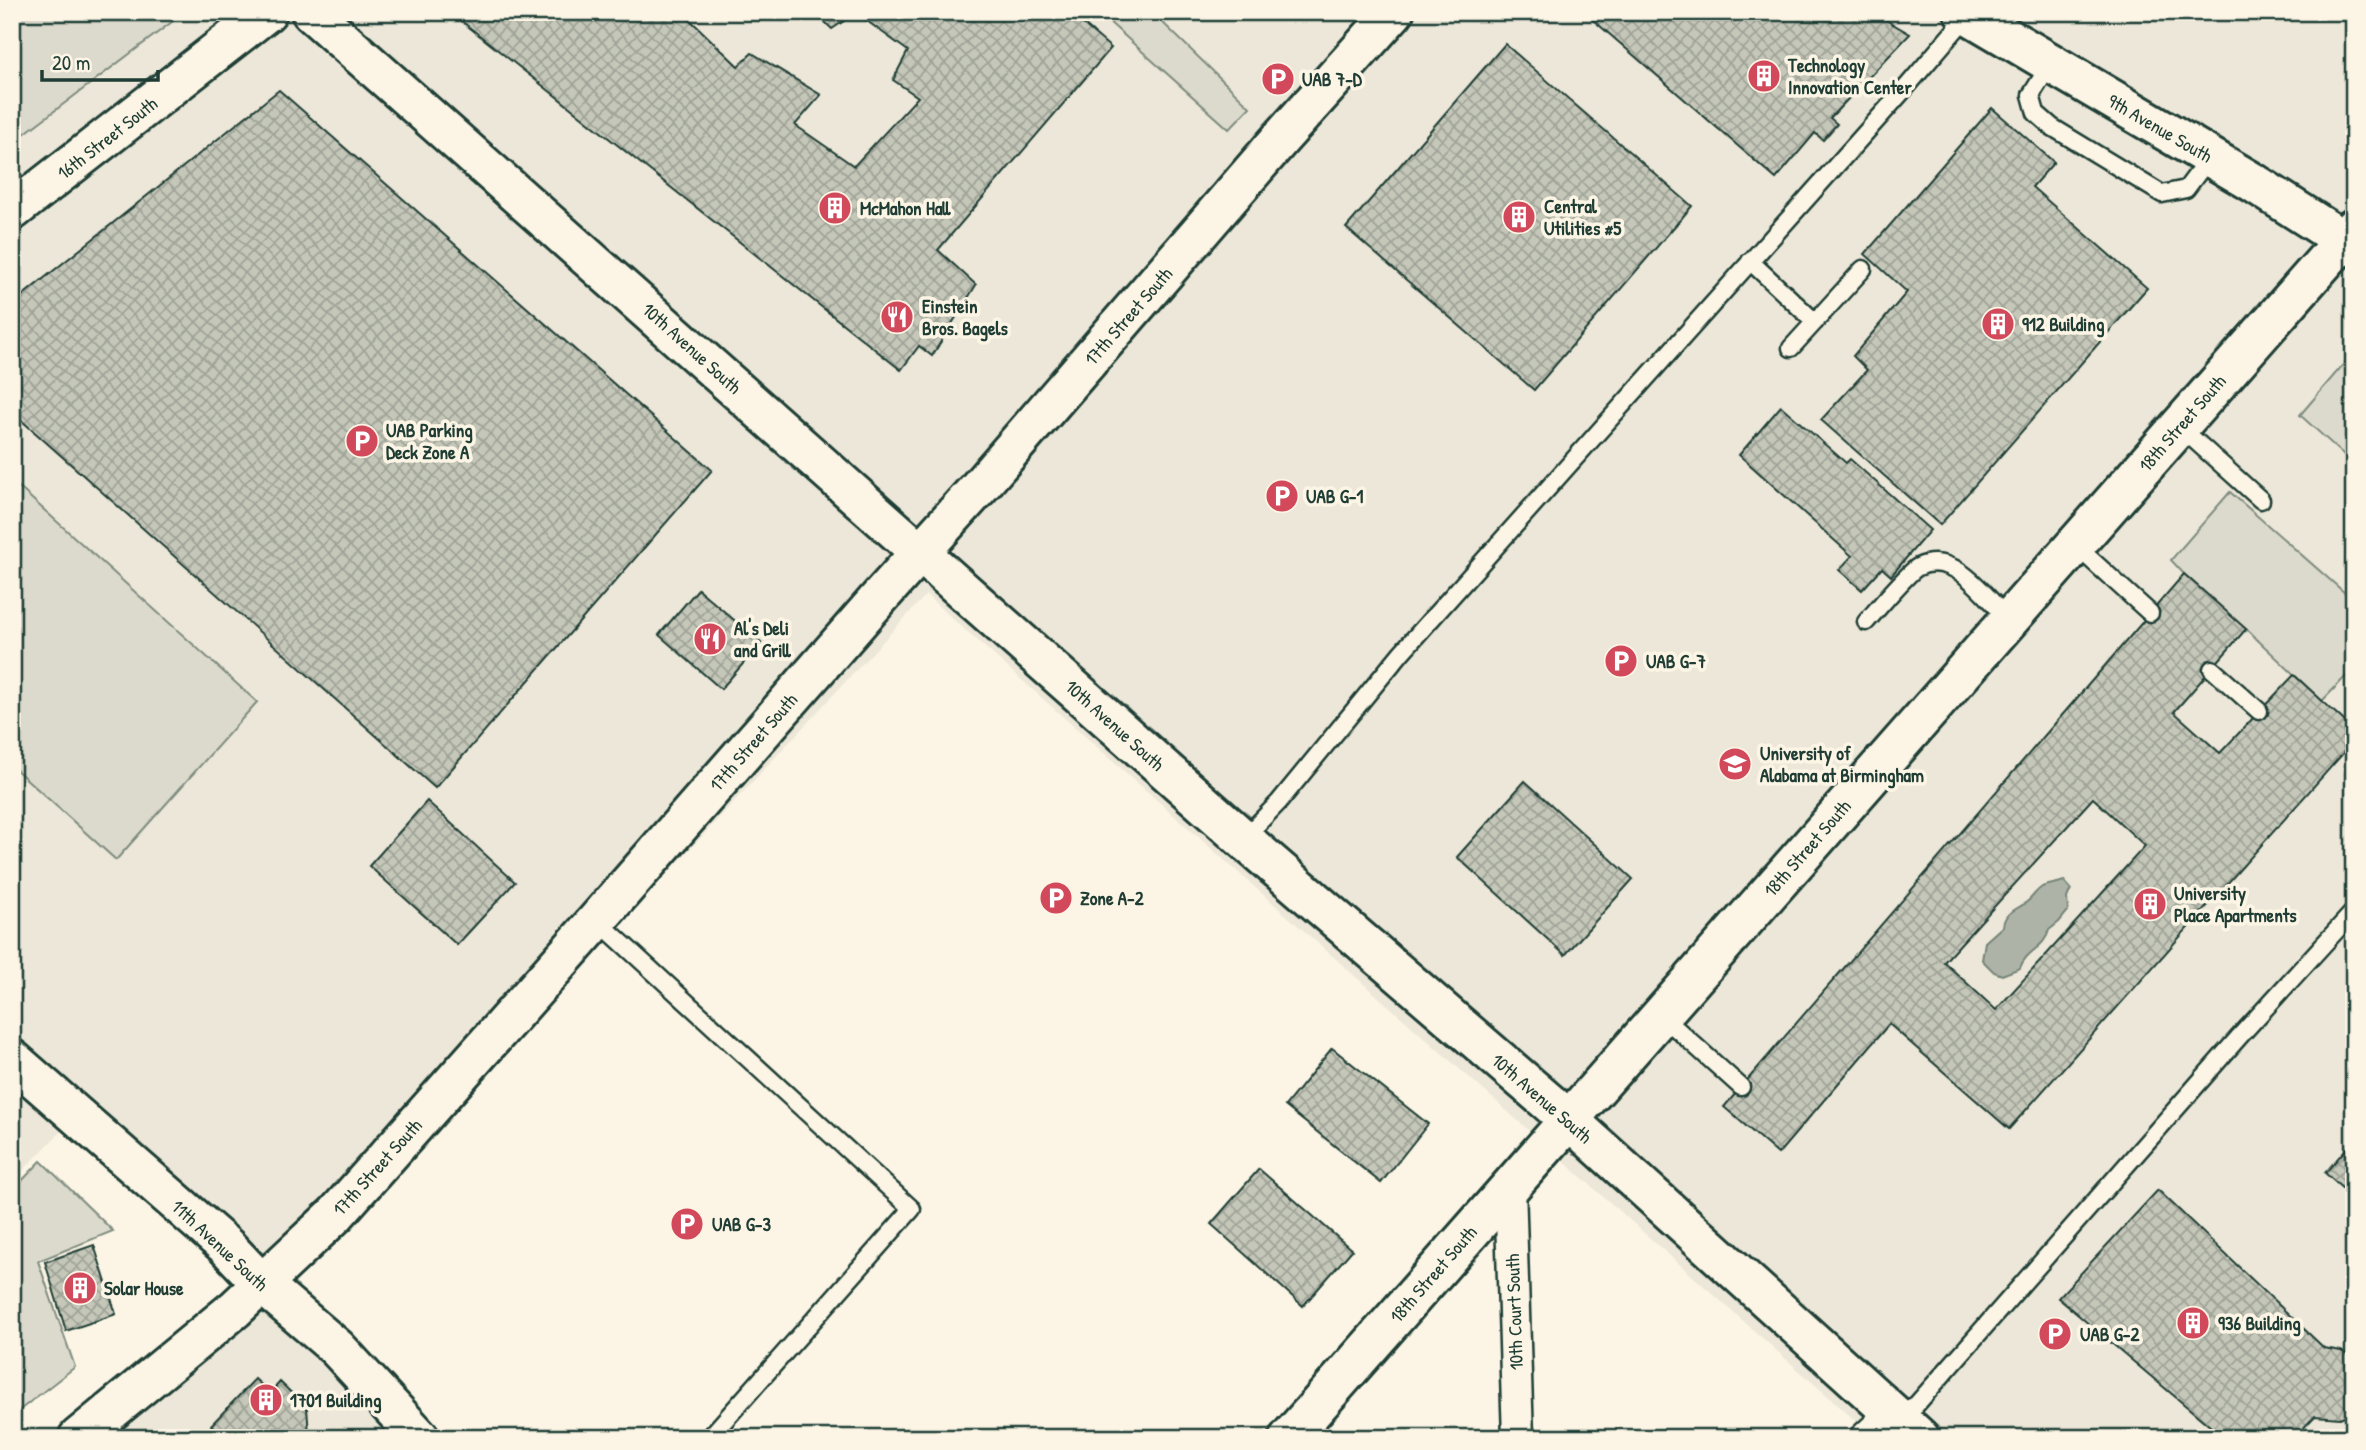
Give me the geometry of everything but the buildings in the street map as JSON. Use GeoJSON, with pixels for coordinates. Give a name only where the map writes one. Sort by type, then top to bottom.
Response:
{"type":"FeatureCollection","features":[{"type":"Feature","properties":{"kind":"street","name":"16th Street South"},"geometry":{"type":"LineString","coordinates":[[15,205],[267,12]]}},
{"type":"Feature","properties":{"kind":"street","name":"10th Avenue South"},"geometry":{"type":"LineString","coordinates":[[311,12],[1243,839],[1569,1120],[1920,1438]]}},
{"type":"Feature","properties":{"kind":"street","name":"17th Street South"},"geometry":{"type":"LineString","coordinates":[[78,1438],[235,1309],[336,1214],[981,485],[1281,138],[1394,12]]}},
{"type":"Feature","properties":{"kind":"street","name":"9th Avenue South"},"geometry":{"type":"LineString","coordinates":[[1966,13],[2350,238]]}},
{"type":"Feature","properties":{"kind":"street","name":"18th Street South"},"geometry":{"type":"LineString","coordinates":[[1289,1438],[2075,545],[2350,238]]}},
{"type":"Feature","properties":{"kind":"street","name":"11th Avenue South"},"geometry":{"type":"LineString","coordinates":[[12,1059],[226,1246],[262,1284],[337,1348],[420,1438]]}},
{"type":"Feature","properties":{"kind":"street","name":"10th Court South"},"geometry":{"type":"LineString","coordinates":[[1510,1186],[1518,1438]]}},
{"type":"Feature","properties":{"kind":"lane"},"geometry":{"type":"LineString","coordinates":[[1243,839],[1279,802],[1401,653],[1750,261],[1966,13]]}},
{"type":"Feature","properties":{"kind":"lane"},"geometry":{"type":"LineString","coordinates":[[2051,64],[2031,95],[2036,113],[2052,127],[2162,194],[2186,189],[2210,157]]}},
{"type":"Feature","properties":{"kind":"lane"},"geometry":{"type":"LineString","coordinates":[[1750,261],[1815,322]]}},
{"type":"Feature","properties":{"kind":"lane"},"geometry":{"type":"LineString","coordinates":[[1791,348],[1863,269]]}},
{"type":"Feature","properties":{"kind":"lane"},"geometry":{"type":"LineString","coordinates":[[2180,427],[2261,500]]}},
{"type":"Feature","properties":{"kind":"lane"},"geometry":{"type":"LineString","coordinates":[[2075,545],[2150,613]]}},
{"type":"Feature","properties":{"kind":"lane"},"geometry":{"type":"LineString","coordinates":[[1866,622],[1916,567],[1936,562],[1961,571],[2009,620]]}},
{"type":"Feature","properties":{"kind":"lane"},"geometry":{"type":"LineString","coordinates":[[2212,669],[2259,710]]}},
{"type":"Feature","properties":{"kind":"lane"},"geometry":{"type":"LineString","coordinates":[[1855,1438],[1880,1415],[1916,1405],[2239,1037],[2354,911]]}},
{"type":"Feature","properties":{"kind":"lane"},"geometry":{"type":"LineString","coordinates":[[597,920],[912,1209],[709,1438]]}},
{"type":"Feature","properties":{"kind":"lane"},"geometry":{"type":"LineString","coordinates":[[1661,1015],[1741,1087]]}},
{"type":"Feature","properties":{"kind":"shaded area","name":"University of Alabama at Birmingham"},"geometry":{"type":"Polygon","coordinates":[[[12,12],[2354,12],[2354,1438],[1875,1438],[926,595],[611,934],[336,1214],[262,1283],[435,1438],[78,1438],[247,1296],[66,1126],[12,1182],[12,12]]]}},
{"type":"Feature","properties":{"kind":"shaded area"},"geometry":{"type":"Polygon","coordinates":[[[12,12],[185,12],[12,143],[12,12]]]}},
{"type":"Feature","properties":{"kind":"shaded area"},"geometry":{"type":"Polygon","coordinates":[[[1098,12],[1163,12],[1160,20],[1250,107],[1229,129],[1098,12]]]}},
{"type":"Feature","properties":{"kind":"shaded area"},"geometry":{"type":"Polygon","coordinates":[[[2354,352],[2354,464],[2300,415],[2354,352]]]}},
{"type":"Feature","properties":{"kind":"shaded area"},"geometry":{"type":"Polygon","coordinates":[[[12,481],[257,702],[116,860],[12,766],[12,481]]]}},
{"type":"Feature","properties":{"kind":"shaded area"},"geometry":{"type":"Polygon","coordinates":[[[2230,492],[2354,601],[2354,668],[2322,701],[2171,560],[2230,492]]]}},
{"type":"Feature","properties":{"kind":"shaded area"},"geometry":{"type":"Polygon","coordinates":[[[2064,881],[2071,889],[2067,898],[2068,911],[2049,930],[2044,941],[2026,957],[2020,968],[2002,975],[1994,972],[1982,960],[1985,942],[2003,926],[2010,913],[2026,903],[2040,888],[2064,881]]]}},
{"type":"Feature","properties":{"kind":"shaded area"},"geometry":{"type":"Polygon","coordinates":[[[41,1161],[113,1231],[38,1261],[75,1367],[12,1416],[12,1191],[41,1161]]]}},
{"type":"Feature","properties":{"kind":"place","name":"Technology Innovation Center"},"geometry":{"type":"Point","coordinates":[1764,76]}},
{"type":"Feature","properties":{"kind":"place","name":"UAB 7-D"},"geometry":{"type":"Point","coordinates":[1278,79]}},
{"type":"Feature","properties":{"kind":"place","name":"McMahon Hall"},"geometry":{"type":"Point","coordinates":[835,208]}},
{"type":"Feature","properties":{"kind":"place","name":"Central Utilities #5"},"geometry":{"type":"Point","coordinates":[1519,217]}},
{"type":"Feature","properties":{"kind":"place","name":"Einstein Bros. Bagels"},"geometry":{"type":"Point","coordinates":[897,317]}},
{"type":"Feature","properties":{"kind":"place","name":"912 Building"},"geometry":{"type":"Point","coordinates":[1998,324]}},
{"type":"Feature","properties":{"kind":"place","name":"UAB Parking Deck Zone A"},"geometry":{"type":"Point","coordinates":[362,441]}},
{"type":"Feature","properties":{"kind":"place","name":"UAB G-1"},"geometry":{"type":"Point","coordinates":[1282,496]}},
{"type":"Feature","properties":{"kind":"place","name":"Al's Deli and Grill"},"geometry":{"type":"Point","coordinates":[710,639]}},
{"type":"Feature","properties":{"kind":"place","name":"UAB G-7"},"geometry":{"type":"Point","coordinates":[1621,661]}},
{"type":"Feature","properties":{"kind":"place","name":"University of Alabama at Birmingham"},"geometry":{"type":"Point","coordinates":[1735,764]}},
{"type":"Feature","properties":{"kind":"place","name":"Zone A-2"},"geometry":{"type":"Point","coordinates":[1056,898]}},
{"type":"Feature","properties":{"kind":"place","name":"University Place Apartments"},"geometry":{"type":"Point","coordinates":[2150,904]}},
{"type":"Feature","properties":{"kind":"place","name":"UAB G-3"},"geometry":{"type":"Point","coordinates":[687,1224]}},
{"type":"Feature","properties":{"kind":"place","name":"Solar House"},"geometry":{"type":"Point","coordinates":[80,1288]}},
{"type":"Feature","properties":{"kind":"place","name":"936 Building"},"geometry":{"type":"Point","coordinates":[2193,1323]}},
{"type":"Feature","properties":{"kind":"place","name":"UAB G-2"},"geometry":{"type":"Point","coordinates":[2055,1334]}},
{"type":"Feature","properties":{"kind":"place","name":"1701 Building"},"geometry":{"type":"Point","coordinates":[266,1400]}}]}
